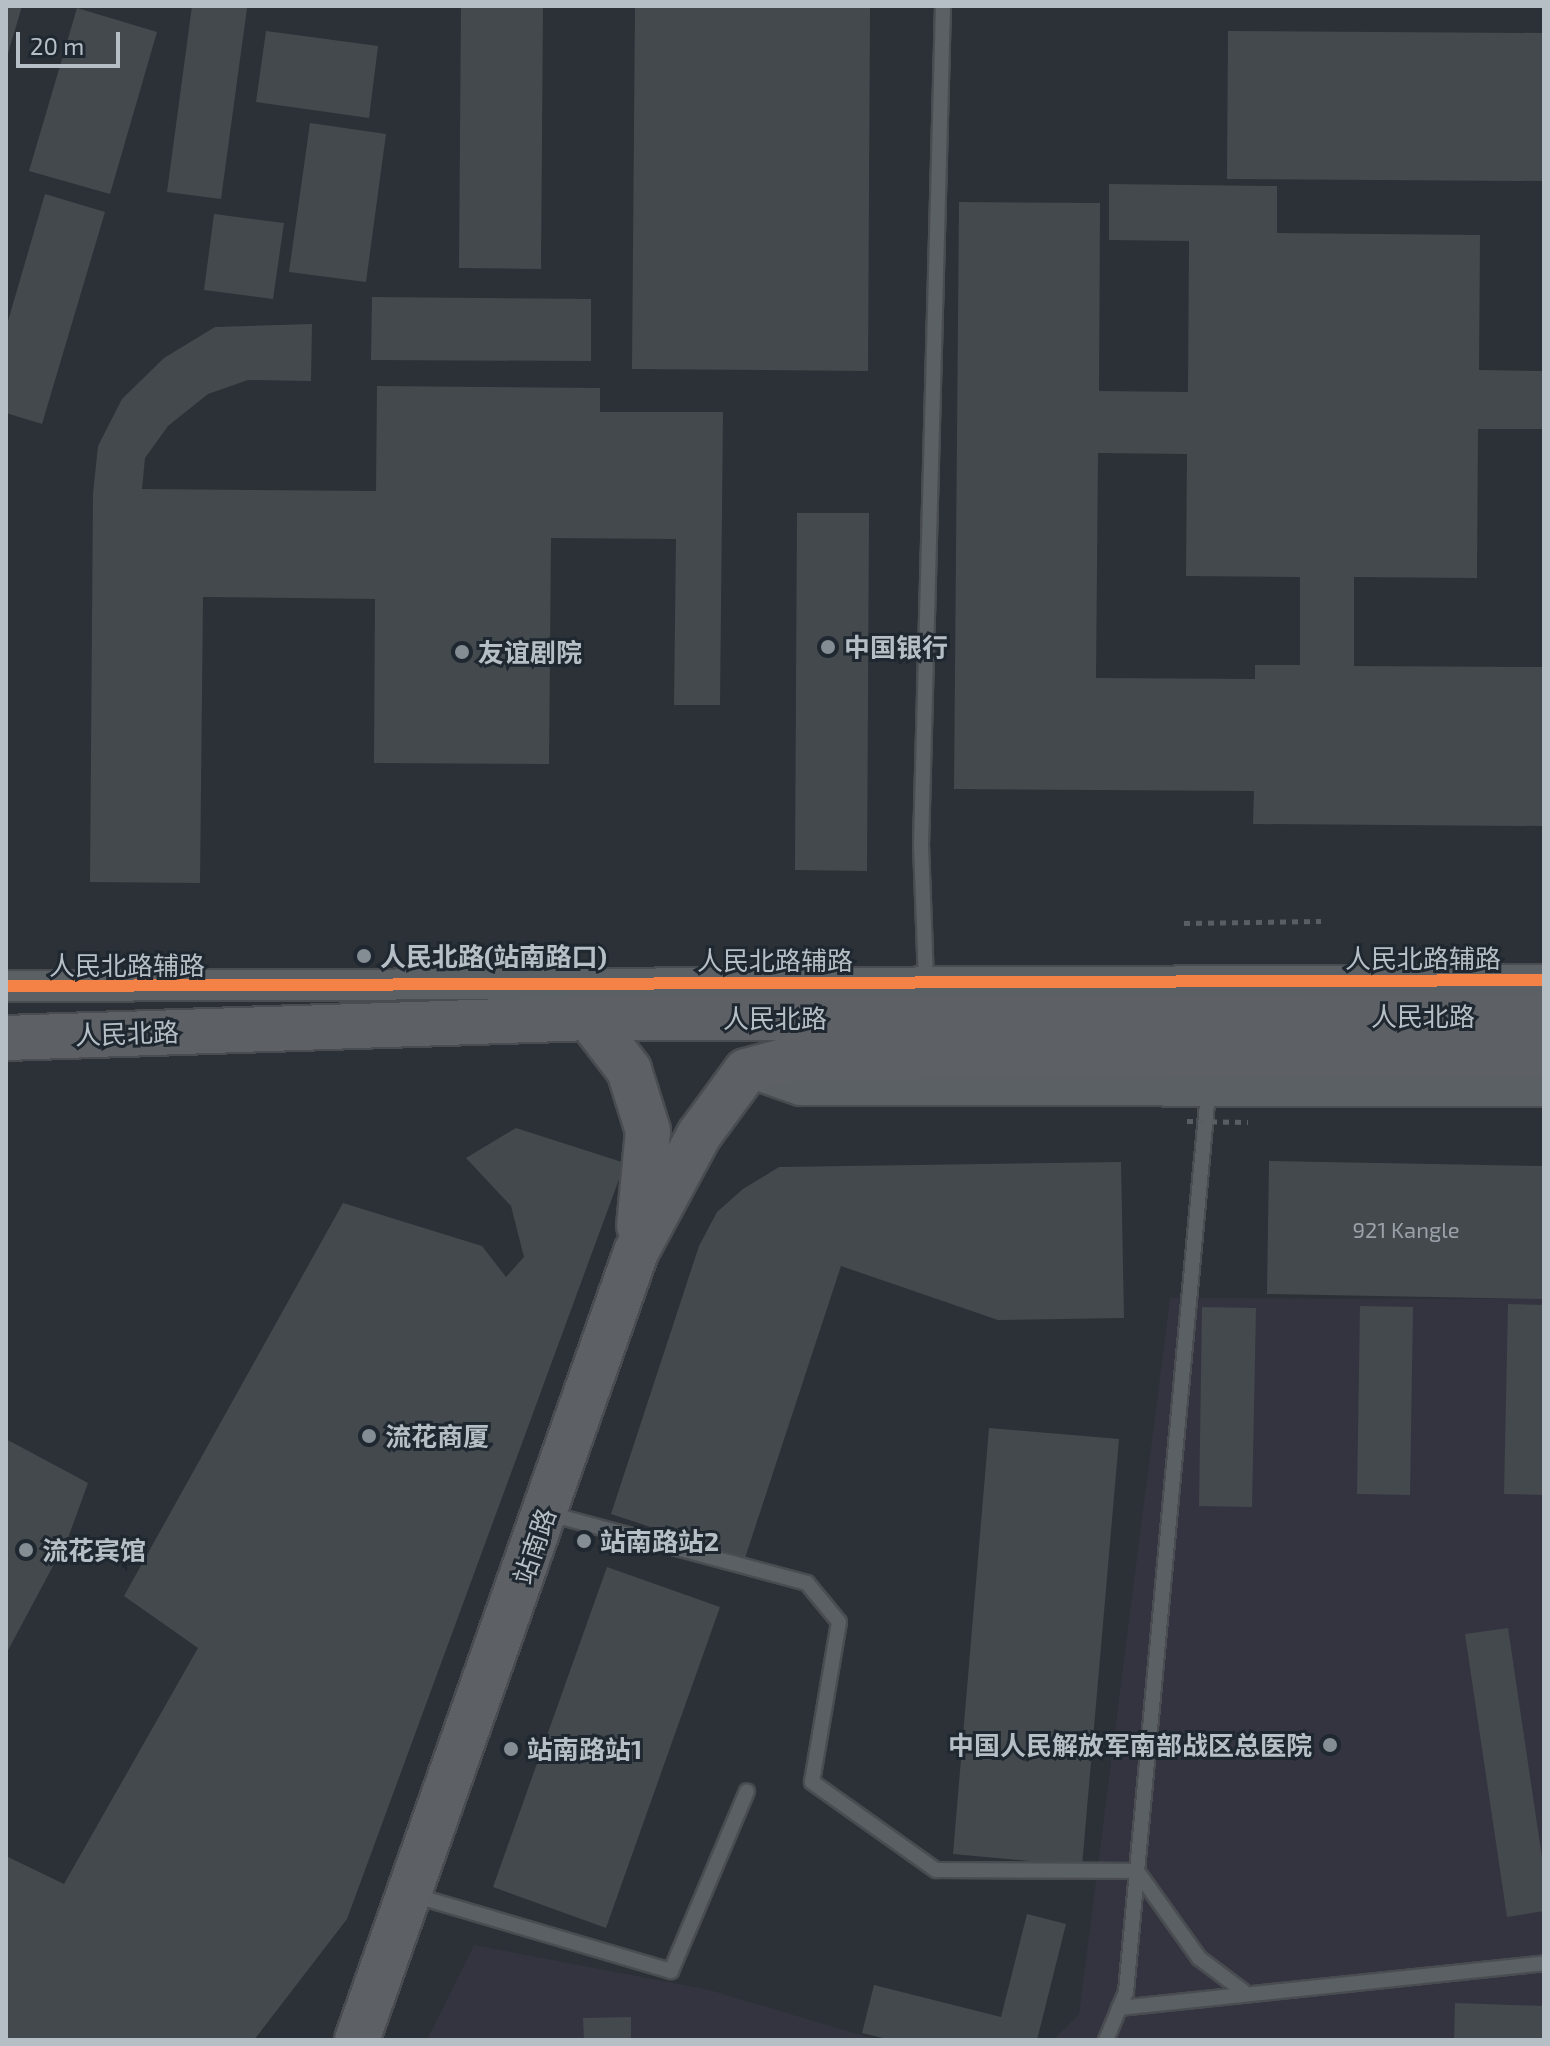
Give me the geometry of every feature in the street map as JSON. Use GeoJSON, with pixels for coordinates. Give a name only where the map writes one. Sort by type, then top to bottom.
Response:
{"type":"FeatureCollection","features":[{"type":"Feature","properties":{"kind":"main road","name":"人民北路"},"geometry":{"type":"LineString","coordinates":[[6,1038],[301,1007],[589,1018],[926,1000],[1544,1016]]}},
{"type":"Feature","properties":{"kind":"main road"},"geometry":{"type":"LineString","coordinates":[[589,1018],[629,1070],[648,1131],[636,1252]]}},
{"type":"Feature","properties":{"kind":"main road","name":"人民北路"},"geometry":{"type":"LineString","coordinates":[[746,1071],[798,1057],[1153,1073],[1544,1054]]}},
{"type":"Feature","properties":{"kind":"main road","name":"站南路"},"geometry":{"type":"LineString","coordinates":[[357,2040],[412,1894],[636,1252],[699,1135],[746,1071]]}},
{"type":"Feature","properties":{"kind":"street","name":"人民北路辅路"},"geometry":{"type":"LineString","coordinates":[[6,986],[301,1007],[926,1000],[1544,980]]}},
{"type":"Feature","properties":{"kind":"street"},"geometry":{"type":"LineString","coordinates":[[1153,1073],[1208,1092],[1544,1091]]}},
{"type":"Feature","properties":{"kind":"lane"},"geometry":{"type":"LineString","coordinates":[[926,1000],[921,846],[943,6]]}},
{"type":"Feature","properties":{"kind":"lane"},"geometry":{"type":"LineString","coordinates":[[1106,2040],[1126,1992],[1208,1092]]}},
{"type":"Feature","properties":{"kind":"lane"},"geometry":{"type":"LineString","coordinates":[[545,1513],[807,1583],[839,1622],[812,1782],[936,1870],[1137,1871]]}},
{"type":"Feature","properties":{"kind":"lane"},"geometry":{"type":"LineString","coordinates":[[412,1894],[671,1971],[747,1791]]}},
{"type":"Feature","properties":{"kind":"lane"},"geometry":{"type":"LineString","coordinates":[[1137,1871],[1199,1958],[1243,1991]]}},
{"type":"Feature","properties":{"kind":"lane"},"geometry":{"type":"LineString","coordinates":[[1119,2008],[1243,1991],[1544,1963]]}},
{"type":"Feature","properties":{"kind":"path"},"geometry":{"type":"LineString","coordinates":[[1184,923],[1321,921]]}},
{"type":"Feature","properties":{"kind":"path"},"geometry":{"type":"LineString","coordinates":[[1187,1121],[1248,1122]]}},
{"type":"Feature","properties":{"kind":"shaded area","name":"中国人民解放军南部战区总医院"},"geometry":{"type":"Polygon","coordinates":[[[1170,1298],[1544,1299],[1544,2040],[1053,2040],[1079,2014],[1170,1298]]]}},
{"type":"Feature","properties":{"kind":"shaded area"},"geometry":{"type":"Polygon","coordinates":[[[474,1945],[710,1990],[877,2040],[427,2040],[474,1945]]]}},
{"type":"Feature","properties":{"kind":"building"},"geometry":{"type":"Polygon","coordinates":[[[6,6],[22,6],[7,57],[6,57],[6,6]]]}},
{"type":"Feature","properties":{"kind":"building"},"geometry":{"type":"Polygon","coordinates":[[[192,6],[247,8],[221,199],[167,192],[192,6]]]}},
{"type":"Feature","properties":{"kind":"building"},"geometry":{"type":"Polygon","coordinates":[[[461,6],[543,6],[541,269],[459,268],[461,6]]]}},
{"type":"Feature","properties":{"kind":"building"},"geometry":{"type":"Polygon","coordinates":[[[635,6],[870,6],[868,371],[632,369],[635,6]]]}},
{"type":"Feature","properties":{"kind":"building"},"geometry":{"type":"Polygon","coordinates":[[[77,8],[157,32],[110,194],[29,171],[77,8]]]}},
{"type":"Feature","properties":{"kind":"building"},"geometry":{"type":"Polygon","coordinates":[[[266,31],[378,46],[369,118],[256,102],[266,31]]]}},
{"type":"Feature","properties":{"kind":"building"},"geometry":{"type":"Polygon","coordinates":[[[1228,31],[1544,33],[1544,181],[1227,179],[1228,31]]]}},
{"type":"Feature","properties":{"kind":"building"},"geometry":{"type":"Polygon","coordinates":[[[310,123],[386,134],[366,282],[289,272],[310,123]]]}},
{"type":"Feature","properties":{"kind":"building"},"geometry":{"type":"Polygon","coordinates":[[[1109,184],[1277,186],[1277,233],[1480,235],[1479,370],[1544,371],[1544,429],[1478,429],[1477,578],[1354,577],[1354,666],[1544,667],[1544,826],[1253,824],[1254,791],[954,789],[959,202],[1100,203],[1099,391],[1188,392],[1189,241],[1109,240],[1109,184]],[[1098,453],[1096,678],[1255,679],[1255,665],[1300,665],[1300,577],[1186,576],[1187,454],[1098,453]]]}},
{"type":"Feature","properties":{"kind":"building"},"geometry":{"type":"Polygon","coordinates":[[[45,194],[105,212],[42,424],[6,413],[6,328],[45,194]]]}},
{"type":"Feature","properties":{"kind":"building"},"geometry":{"type":"Polygon","coordinates":[[[214,214],[284,223],[273,299],[204,290],[214,214]]]}},
{"type":"Feature","properties":{"kind":"building"},"geometry":{"type":"Polygon","coordinates":[[[372,297],[591,299],[591,361],[371,360],[372,297]]]}},
{"type":"Feature","properties":{"kind":"building","name":"友谊剧院"},"geometry":{"type":"Polygon","coordinates":[[[312,324],[311,381],[248,380],[208,394],[168,426],[145,458],[142,489],[376,491],[377,386],[600,388],[600,412],[723,412],[720,705],[674,705],[676,539],[551,538],[549,764],[374,763],[375,599],[203,597],[200,883],[90,882],[93,494],[98,446],[122,399],[164,358],[215,327],[312,324]]]}},
{"type":"Feature","properties":{"kind":"building"},"geometry":{"type":"Polygon","coordinates":[[[797,513],[869,513],[867,871],[795,870],[797,513]]]}},
{"type":"Feature","properties":{"kind":"building","name":"流花商厦"},"geometry":{"type":"Polygon","coordinates":[[[516,1128],[625,1163],[347,1919],[254,2040],[6,2040],[6,1856],[64,1884],[198,1648],[124,1596],[343,1203],[482,1246],[506,1277],[524,1257],[511,1206],[466,1158],[516,1128]]]}},
{"type":"Feature","properties":{"kind":"building"},"geometry":{"type":"Polygon","coordinates":[[[1269,1161],[1544,1166],[1544,1299],[1267,1294],[1269,1161]]]}},
{"type":"Feature","properties":{"kind":"building"},"geometry":{"type":"Polygon","coordinates":[[[1121,1162],[1124,1318],[998,1320],[841,1266],[745,1558],[611,1514],[699,1246],[717,1212],[743,1189],[779,1167],[1121,1162]]]}},
{"type":"Feature","properties":{"kind":"building"},"geometry":{"type":"Polygon","coordinates":[[[1508,1304],[1544,1305],[1544,1495],[1504,1494],[1508,1304]]]}},
{"type":"Feature","properties":{"kind":"building"},"geometry":{"type":"Polygon","coordinates":[[[1360,1306],[1413,1307],[1410,1495],[1357,1494],[1360,1306]]]}},
{"type":"Feature","properties":{"kind":"building"},"geometry":{"type":"Polygon","coordinates":[[[1202,1307],[1256,1308],[1252,1507],[1199,1506],[1202,1307]]]}},
{"type":"Feature","properties":{"kind":"building"},"geometry":{"type":"Polygon","coordinates":[[[989,1428],[1119,1439],[1082,1866],[953,1854],[989,1428]]]}},
{"type":"Feature","properties":{"kind":"building","name":"流花宾馆"},"geometry":{"type":"Polygon","coordinates":[[[6,1439],[88,1483],[68,1538],[6,1654],[6,1439]]]}},
{"type":"Feature","properties":{"kind":"building"},"geometry":{"type":"Polygon","coordinates":[[[607,1567],[720,1607],[606,1928],[493,1887],[607,1567]]]}},
{"type":"Feature","properties":{"kind":"building"},"geometry":{"type":"Polygon","coordinates":[[[1508,1628],[1544,1871],[1544,1911],[1507,1917],[1465,1634],[1508,1628]]]}},
{"type":"Feature","properties":{"kind":"building"},"geometry":{"type":"Polygon","coordinates":[[[1027,1914],[1066,1924],[1037,2040],[891,2040],[862,2033],[874,1985],[1001,2017],[1027,1914]]]}},
{"type":"Feature","properties":{"kind":"building"},"geometry":{"type":"Polygon","coordinates":[[[1455,2003],[1544,2006],[1544,2040],[1454,2040],[1455,2003]]]}},
{"type":"Feature","properties":{"kind":"building"},"geometry":{"type":"Polygon","coordinates":[[[631,2017],[631,2040],[584,2040],[583,2018],[631,2017]]]}},
{"type":"Feature","properties":{"kind":"cycle path"},"geometry":{"type":"LineString","coordinates":[[6,986],[1544,980]]}},
{"type":"Feature","properties":{"kind":"place","name":"中国银行"},"geometry":{"type":"Point","coordinates":[828,647]}},
{"type":"Feature","properties":{"kind":"place","name":"友谊剧院"},"geometry":{"type":"Point","coordinates":[462,652]}},
{"type":"Feature","properties":{"kind":"place","name":"人民北路(站南路口)"},"geometry":{"type":"Point","coordinates":[364,956]}},
{"type":"Feature","properties":{"kind":"place","name":"流花商厦"},"geometry":{"type":"Point","coordinates":[369,1436]}},
{"type":"Feature","properties":{"kind":"place","name":"站南路站2"},"geometry":{"type":"Point","coordinates":[584,1541]}},
{"type":"Feature","properties":{"kind":"place","name":"流花宾馆"},"geometry":{"type":"Point","coordinates":[26,1550]}},
{"type":"Feature","properties":{"kind":"place","name":"中国人民解放军南部战区总医院"},"geometry":{"type":"Point","coordinates":[1330,1745]}},
{"type":"Feature","properties":{"kind":"place","name":"站南路站1"},"geometry":{"type":"Point","coordinates":[511,1749]}}]}
